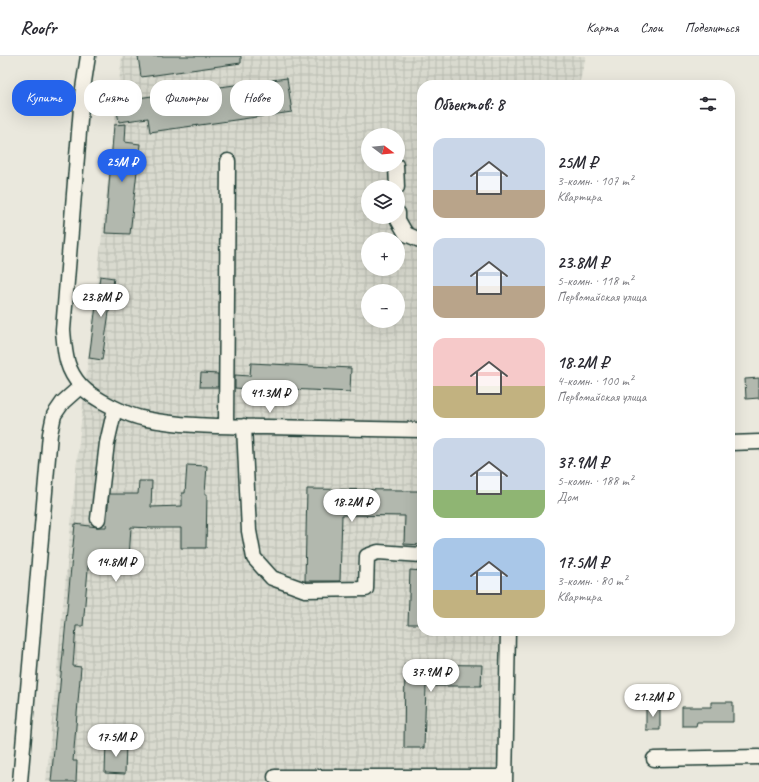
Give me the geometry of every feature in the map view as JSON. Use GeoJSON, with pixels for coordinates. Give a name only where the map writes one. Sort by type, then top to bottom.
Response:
{"type":"FeatureCollection","features":[{"type":"Feature","properties":{"kind":"street"},"geometry":{"type":"LineString","coordinates":[[88,56],[82,95],[63,330],[65,357],[71,372],[81,386],[91,395],[115,408],[144,419],[185,425],[417,430]]}},
{"type":"Feature","properties":{"kind":"street"},"geometry":{"type":"LineString","coordinates":[[226,426],[228,161]]}},
{"type":"Feature","properties":{"kind":"street"},"geometry":{"type":"LineString","coordinates":[[400,224],[406,234],[417,239]]}},
{"type":"Feature","properties":{"kind":"street"},"geometry":{"type":"LineString","coordinates":[[20,782],[50,434],[54,415],[63,402],[81,386]]}},
{"type":"Feature","properties":{"kind":"street"},"geometry":{"type":"LineString","coordinates":[[98,518],[107,443],[115,408]]}},
{"type":"Feature","properties":{"kind":"street"},"geometry":{"type":"LineString","coordinates":[[244,426],[249,531],[254,558],[272,578],[305,590],[366,589],[367,556],[378,552],[417,555]]}},
{"type":"Feature","properties":{"kind":"street"},"geometry":{"type":"LineString","coordinates":[[735,443],[759,442]]}},
{"type":"Feature","properties":{"kind":"street"},"geometry":{"type":"LineString","coordinates":[[275,777],[505,779],[508,636]]}},
{"type":"Feature","properties":{"kind":"street"},"geometry":{"type":"LineString","coordinates":[[654,759],[759,757]]}},
{"type":"Feature","properties":{"kind":"shaded area"},"geometry":{"type":"Polygon","coordinates":[[[122,56],[586,56],[580,80],[417,80],[417,636],[500,636],[497,782],[46,782],[79,441],[115,116],[142,116],[142,80],[119,80],[122,56]]]}},
{"type":"Feature","properties":{"kind":"building"},"geometry":{"type":"Polygon","coordinates":[[[138,56],[241,56],[241,63],[141,77],[138,56]]]}},
{"type":"Feature","properties":{"kind":"building"},"geometry":{"type":"Polygon","coordinates":[[[287,78],[292,112],[284,113],[284,80],[272,80],[287,78]]]}},
{"type":"Feature","properties":{"kind":"building"},"geometry":{"type":"Polygon","coordinates":[[[230,86],[230,116],[264,116],[150,132],[148,118],[119,122],[118,116],[142,116],[142,97],[150,96],[150,116],[222,116],[222,87],[230,86]]]}},
{"type":"Feature","properties":{"kind":"building"},"geometry":{"type":"Polygon","coordinates":[[[126,124],[125,142],[140,144],[130,234],[105,233],[114,125],[126,124]]]}},
{"type":"Feature","properties":{"kind":"building"},"geometry":{"type":"Polygon","coordinates":[[[100,276],[114,278],[102,360],[89,358],[100,276]]]}},
{"type":"Feature","properties":{"kind":"building"},"geometry":{"type":"Polygon","coordinates":[[[251,363],[351,368],[350,392],[248,387],[248,389],[235,388],[235,375],[250,376],[251,363]]]}},
{"type":"Feature","properties":{"kind":"building"},"geometry":{"type":"Polygon","coordinates":[[[201,373],[218,374],[218,387],[200,387],[201,373]]]}},
{"type":"Feature","properties":{"kind":"building"},"geometry":{"type":"Polygon","coordinates":[[[759,378],[759,398],[746,399],[745,379],[759,378]]]}},
{"type":"Feature","properties":{"kind":"building"},"geometry":{"type":"Polygon","coordinates":[[[187,465],[207,466],[205,494],[207,494],[206,548],[181,548],[181,528],[131,527],[129,559],[89,558],[83,626],[76,626],[73,666],[81,667],[73,761],[77,761],[76,782],[51,782],[75,524],[106,527],[109,494],[138,494],[139,481],[152,481],[151,507],[182,506],[182,493],[185,493],[187,465]]]}},
{"type":"Feature","properties":{"kind":"building"},"geometry":{"type":"Polygon","coordinates":[[[307,489],[417,491],[417,545],[404,544],[405,516],[342,515],[340,581],[305,581],[307,489]]]}},
{"type":"Feature","properties":{"kind":"building"},"geometry":{"type":"Polygon","coordinates":[[[410,570],[417,571],[417,624],[408,624],[410,570]]]}},
{"type":"Feature","properties":{"kind":"building"},"geometry":{"type":"Polygon","coordinates":[[[405,664],[482,665],[481,686],[426,686],[424,748],[404,748],[405,664]]]}},
{"type":"Feature","properties":{"kind":"building"},"geometry":{"type":"Polygon","coordinates":[[[711,702],[733,702],[733,722],[697,722],[696,726],[682,726],[682,707],[711,707],[711,702]]]}},
{"type":"Feature","properties":{"kind":"building"},"geometry":{"type":"Polygon","coordinates":[[[646,706],[660,706],[660,730],[646,730],[646,706]]]}},
{"type":"Feature","properties":{"kind":"building"},"geometry":{"type":"Polygon","coordinates":[[[106,742],[126,743],[125,774],[105,773],[106,742]]]}}]}
